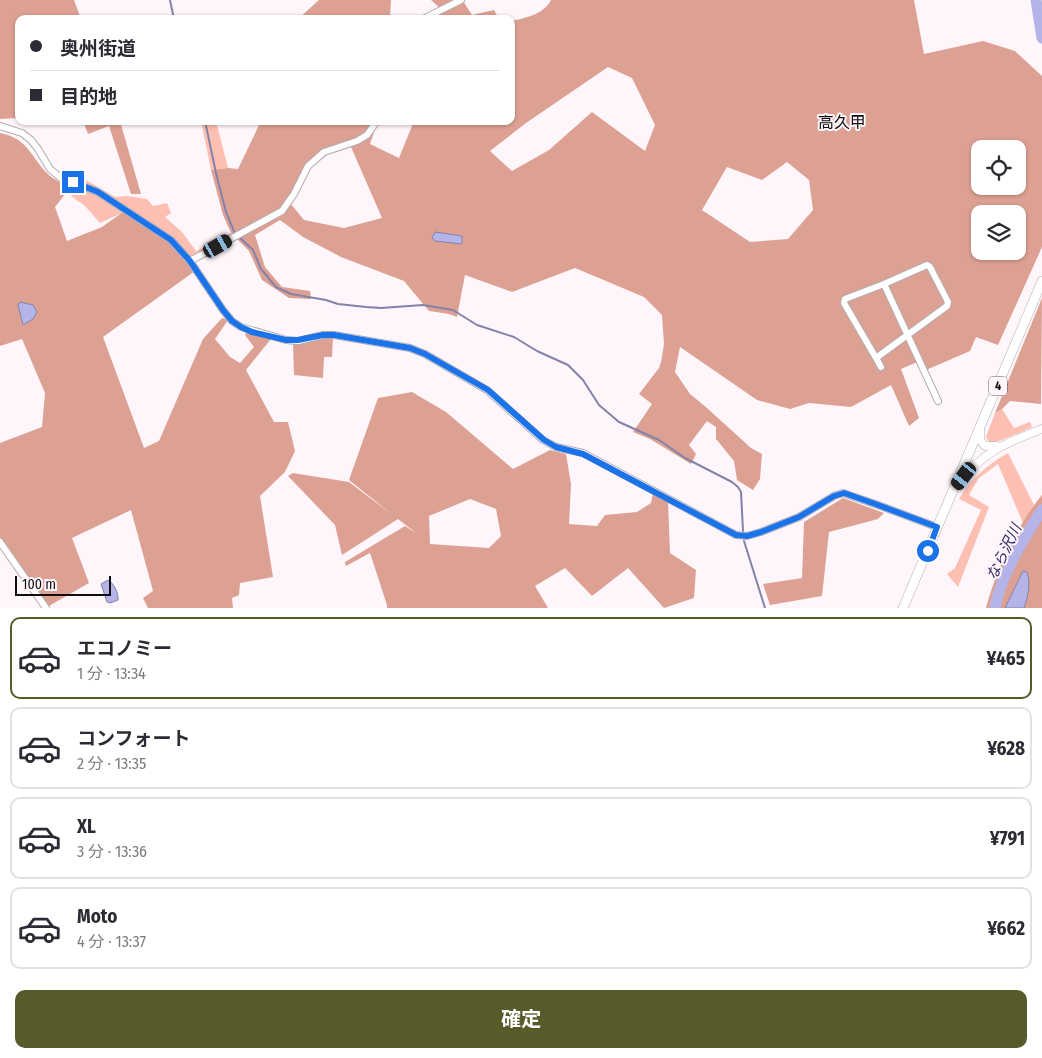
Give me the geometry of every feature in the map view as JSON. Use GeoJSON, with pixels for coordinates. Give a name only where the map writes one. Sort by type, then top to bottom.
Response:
{"type":"FeatureCollection","features":[{"type":"Feature","properties":{"kind":"highway","name":"4"},"geometry":{"type":"LineString","coordinates":[[903,608],[1042,281]]}},
{"type":"Feature","properties":{"kind":"main road"},"geometry":{"type":"LineString","coordinates":[[954,490],[974,465],[1000,446],[1042,429]]}},
{"type":"Feature","properties":{"kind":"main road"},"geometry":{"type":"LineString","coordinates":[[980,430],[980,440],[985,446],[1000,446]]}},
{"type":"Feature","properties":{"kind":"street"},"geometry":{"type":"LineString","coordinates":[[431,15],[461,0]]}},
{"type":"Feature","properties":{"kind":"street"},"geometry":{"type":"LineString","coordinates":[[190,261],[282,210],[294,194],[308,166],[324,152],[357,141],[367,135],[374,125]]}},
{"type":"Feature","properties":{"kind":"street"},"geometry":{"type":"LineString","coordinates":[[0,126],[22,133],[38,149],[55,174],[98,192],[171,240],[190,261],[232,321],[252,332],[286,340],[334,335],[410,348],[425,354],[488,390],[544,440],[556,447],[583,454],[736,535],[747,536],[761,532],[799,517],[834,496],[844,493],[937,527]]}},
{"type":"Feature","properties":{"kind":"street"},"geometry":{"type":"LineString","coordinates":[[876,358],[947,306],[948,302],[930,267],[927,265],[845,299],[844,302],[881,367]]}},
{"type":"Feature","properties":{"kind":"street"},"geometry":{"type":"LineString","coordinates":[[884,284],[938,401]]}},
{"type":"Feature","properties":{"kind":"street"},"geometry":{"type":"LineString","coordinates":[[0,542],[46,608]]}},
{"type":"Feature","properties":{"kind":"shaded area"},"geometry":{"type":"Polygon","coordinates":[[[0,0],[74,0],[80,15],[15,15],[15,118],[0,119],[0,0]]]}},
{"type":"Feature","properties":{"kind":"shaded area"},"geometry":{"type":"Polygon","coordinates":[[[319,0],[391,0],[390,15],[302,15],[319,0]]]}},
{"type":"Feature","properties":{"kind":"shaded area"},"geometry":{"type":"Polygon","coordinates":[[[431,0],[465,0],[463,1],[472,15],[438,15],[444,12],[431,0]]]}},
{"type":"Feature","properties":{"kind":"shaded area"},"geometry":{"type":"Polygon","coordinates":[[[551,0],[914,0],[924,54],[983,41],[1015,51],[1042,76],[1042,247],[998,345],[976,337],[970,351],[926,370],[922,360],[901,369],[919,418],[909,426],[891,385],[851,407],[809,403],[790,409],[757,400],[680,347],[675,372],[690,394],[751,448],[762,454],[760,479],[753,490],[737,480],[734,461],[716,439],[716,427],[707,421],[689,445],[696,454],[691,464],[650,439],[633,432],[652,404],[639,394],[659,368],[664,344],[662,315],[644,297],[575,268],[512,292],[465,275],[457,317],[429,311],[404,281],[341,257],[303,237],[280,220],[255,235],[265,267],[282,287],[310,291],[311,299],[289,298],[262,280],[249,251],[231,233],[223,215],[211,170],[238,169],[259,125],[377,125],[370,144],[399,158],[412,125],[515,125],[515,20],[539,12],[551,0]],[[608,67],[526,123],[490,151],[512,171],[549,150],[592,112],[645,151],[655,125],[632,78],[608,67]],[[351,147],[327,155],[312,167],[290,203],[304,220],[344,228],[382,218],[351,147]],[[787,162],[762,180],[727,167],[702,210],[750,242],[788,239],[813,210],[809,180],[787,162]]]}},
{"type":"Feature","properties":{"kind":"shaded area"},"geometry":{"type":"Polygon","coordinates":[[[494,10],[497,15],[472,15],[494,10]]]}},
{"type":"Feature","properties":{"kind":"shaded area"},"geometry":{"type":"Polygon","coordinates":[[[85,125],[121,125],[141,194],[131,194],[109,126],[88,134],[85,125]]]}},
{"type":"Feature","properties":{"kind":"shaded area"},"geometry":{"type":"Polygon","coordinates":[[[202,125],[217,125],[228,168],[211,170],[202,125]]]}},
{"type":"Feature","properties":{"kind":"shaded area"},"geometry":{"type":"Polygon","coordinates":[[[0,133],[18,140],[29,150],[50,176],[67,186],[66,193],[55,207],[67,241],[102,227],[123,212],[172,245],[189,261],[195,271],[103,337],[144,448],[159,441],[203,339],[222,318],[228,320],[215,339],[230,357],[240,363],[254,347],[245,335],[247,332],[271,339],[246,370],[274,422],[288,422],[295,451],[285,472],[260,496],[273,577],[240,583],[239,595],[232,598],[233,608],[148,608],[143,598],[153,591],[131,510],[72,538],[89,583],[49,606],[20,568],[0,537],[0,443],[42,427],[45,393],[22,339],[0,346],[0,133]]]}},
{"type":"Feature","properties":{"kind":"shaded area"},"geometry":{"type":"Polygon","coordinates":[[[74,173],[115,197],[127,196],[147,199],[153,206],[167,203],[171,213],[165,217],[182,232],[196,251],[231,233],[236,239],[194,262],[124,212],[100,223],[85,206],[71,196],[74,173]]]}},
{"type":"Feature","properties":{"kind":"shaded area"},"geometry":{"type":"Polygon","coordinates":[[[1042,298],[1041,404],[1010,401],[995,413],[1042,298]]]}},
{"type":"Feature","properties":{"kind":"shaded area"},"geometry":{"type":"Polygon","coordinates":[[[333,338],[332,357],[324,357],[323,378],[294,375],[293,344],[333,338]]]}},
{"type":"Feature","properties":{"kind":"shaded area"},"geometry":{"type":"Polygon","coordinates":[[[412,392],[446,412],[513,469],[550,450],[566,454],[571,484],[569,524],[597,526],[605,515],[637,512],[651,503],[653,493],[668,501],[670,553],[696,570],[694,598],[664,608],[628,568],[592,596],[565,568],[535,586],[548,608],[387,608],[370,553],[346,566],[345,562],[405,526],[416,533],[398,519],[342,555],[335,525],[288,476],[293,473],[349,482],[394,516],[349,480],[378,398],[412,392]],[[470,499],[429,516],[430,544],[489,548],[501,536],[496,509],[470,499]]]}},
{"type":"Feature","properties":{"kind":"shaded area"},"geometry":{"type":"Polygon","coordinates":[[[1002,409],[1014,428],[1030,422],[1032,427],[990,443],[986,437],[995,413],[1002,409]]]}},
{"type":"Feature","properties":{"kind":"shaded area"},"geometry":{"type":"Polygon","coordinates":[[[1008,453],[1034,505],[1023,523],[998,464],[979,478],[969,495],[989,507],[958,587],[947,574],[955,568],[981,510],[959,499],[980,473],[1008,453]]]}},
{"type":"Feature","properties":{"kind":"shaded area"},"geometry":{"type":"Polygon","coordinates":[[[1042,495],[1042,608],[986,608],[1008,548],[1042,495]]]}},
{"type":"Feature","properties":{"kind":"shaded area"},"geometry":{"type":"Polygon","coordinates":[[[843,498],[884,513],[878,519],[829,532],[822,596],[770,605],[763,584],[802,578],[804,522],[843,498]]]}},
{"type":"Feature","properties":{"kind":"water"},"geometry":{"type":"Polygon","coordinates":[[[435,232],[462,236],[462,244],[435,241],[432,238],[435,232]]]}},
{"type":"Feature","properties":{"kind":"water"},"geometry":{"type":"Polygon","coordinates":[[[20,302],[33,305],[37,312],[33,319],[23,325],[18,305],[20,302]]]}},
{"type":"Feature","properties":{"kind":"water"},"geometry":{"type":"Polygon","coordinates":[[[1023,571],[1027,572],[1029,581],[1028,595],[1024,608],[1005,608],[1023,571]]]}},
{"type":"Feature","properties":{"kind":"water"},"geometry":{"type":"Polygon","coordinates":[[[108,580],[114,586],[118,598],[118,600],[110,603],[107,602],[101,584],[108,580]]]}},
{"type":"Feature","properties":{"kind":"waterway"},"geometry":{"type":"LineString","coordinates":[[170,0],[173,15]]}},
{"type":"Feature","properties":{"kind":"waterway","name":"なら沢川"},"geometry":{"type":"LineString","coordinates":[[1036,0],[1042,38]]}},
{"type":"Feature","properties":{"kind":"waterway"},"geometry":{"type":"LineString","coordinates":[[206,125],[226,212],[235,234]]}},
{"type":"Feature","properties":{"kind":"waterway"},"geometry":{"type":"LineString","coordinates":[[239,237],[253,250],[261,269],[276,287],[291,294],[338,304],[366,307],[381,308],[423,305],[453,310],[477,325],[514,337],[537,351],[568,365],[583,380],[599,405],[619,422],[659,440],[685,458],[732,482],[738,487],[741,492],[743,531]]}},
{"type":"Feature","properties":{"kind":"waterway","name":"なら沢川"},"geometry":{"type":"LineString","coordinates":[[995,608],[1008,570],[1021,544],[1042,510]]}},
{"type":"Feature","properties":{"kind":"waterway"},"geometry":{"type":"LineString","coordinates":[[744,541],[765,608]]}},
{"type":"Feature","properties":{"kind":"district","name":"高久甲"},"geometry":{"type":"Point","coordinates":[842,122]}},
{"type":"Feature","properties":{"kind":"route"},"geometry":{"type":"LineString","coordinates":[[73,182],[98,192],[171,240],[190,261],[232,321],[252,332],[286,340],[334,335],[410,348],[425,354],[488,390],[534,432],[556,447],[583,454],[736,535],[747,536],[761,532],[799,517],[834,496],[844,493],[937,527],[928,551]]}}]}
